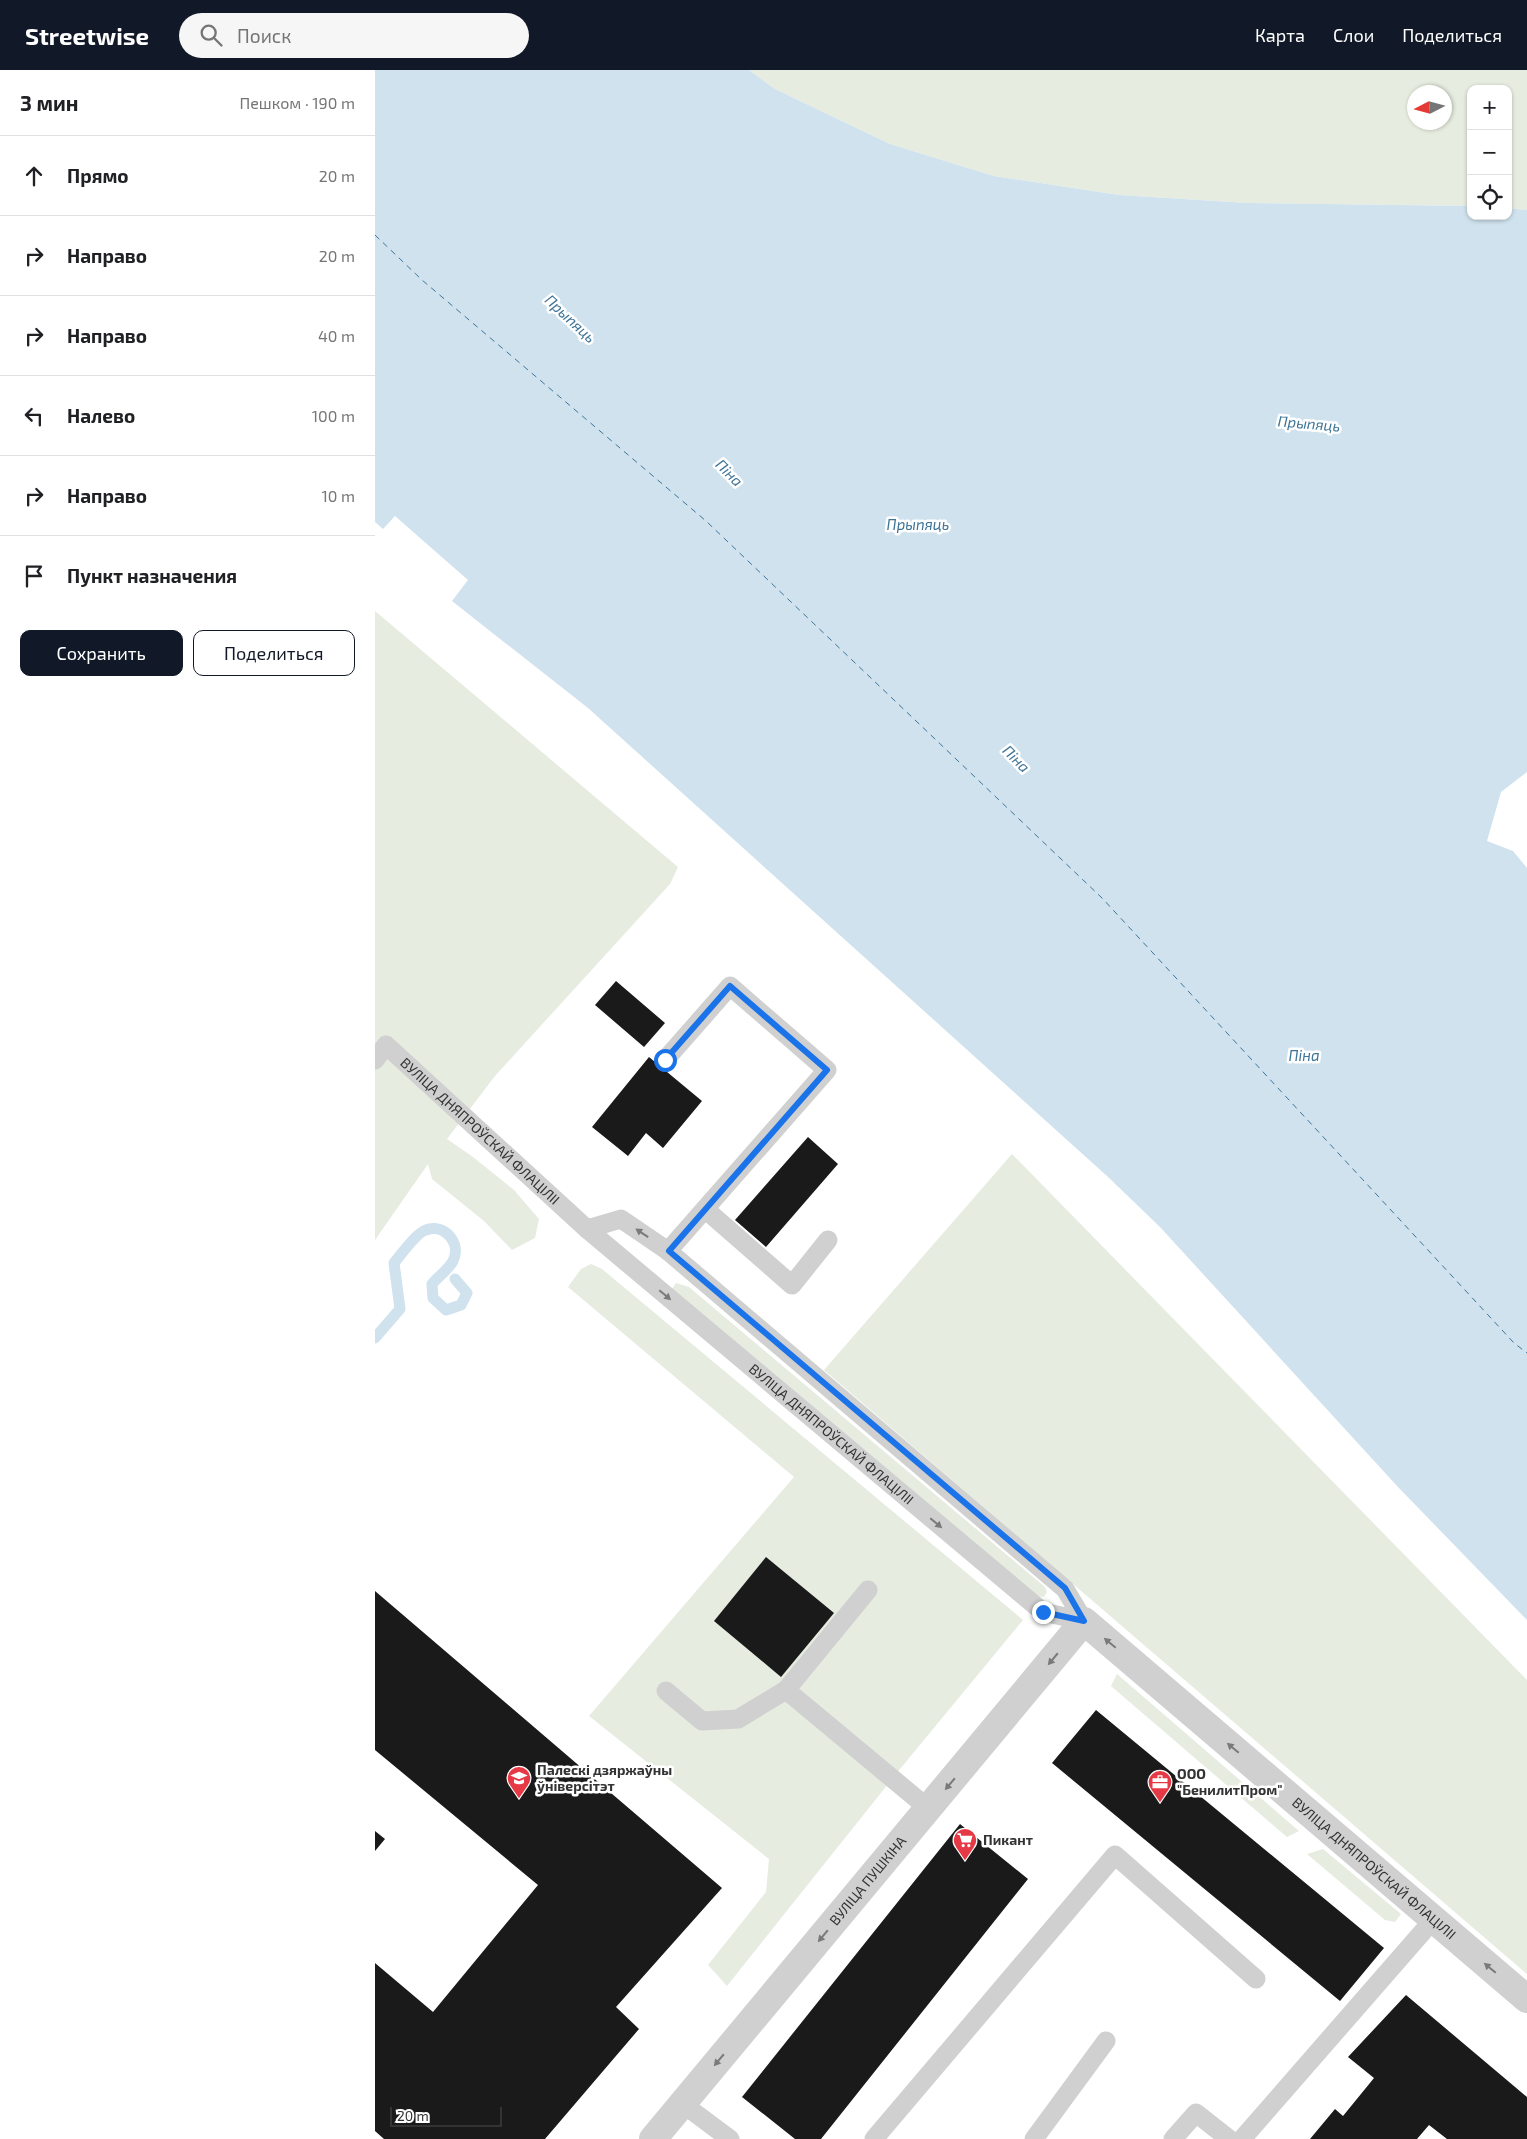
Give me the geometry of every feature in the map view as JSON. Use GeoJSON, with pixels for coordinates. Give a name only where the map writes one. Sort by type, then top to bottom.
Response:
{"type":"FeatureCollection","features":[{"type":"Feature","properties":{"kind":"street","name":"ВУЛІЦА ПУШКІНА"},"geometry":{"type":"LineString","coordinates":[[653,2139],[1084,1621]]}},
{"type":"Feature","properties":{"kind":"street","name":"ВУЛІЦА ДНЯПРОЎСКАЙ ФЛАЦІЛІІ"},"geometry":{"type":"LineString","coordinates":[[1084,1621],[1527,1999]]}},
{"type":"Feature","properties":{"kind":"lane"},"geometry":{"type":"LineString","coordinates":[[665,1060],[730,986],[827,1070],[669,1251]]}},
{"type":"Feature","properties":{"kind":"lane","name":"ВУЛІЦА ДНЯПРОЎСКАЙ ФЛАЦІЛІІ"},"geometry":{"type":"LineString","coordinates":[[375,1060],[386,1046],[587,1229],[1043,1612],[1084,1621]]}},
{"type":"Feature","properties":{"kind":"lane"},"geometry":{"type":"LineString","coordinates":[[705,1209],[792,1284],[828,1240]]}},
{"type":"Feature","properties":{"kind":"lane","name":"ВУЛІЦА ДНЯПРОЎСКАЙ ФЛАЦІЛІІ"},"geometry":{"type":"LineString","coordinates":[[587,1229],[621,1219],[669,1251],[1065,1588],[1084,1621]]}},
{"type":"Feature","properties":{"kind":"lane"},"geometry":{"type":"LineString","coordinates":[[667,1691],[702,1721],[738,1719],[786,1690],[867,1590]]}},
{"type":"Feature","properties":{"kind":"lane"},"geometry":{"type":"LineString","coordinates":[[786,1690],[929,1809]]}},
{"type":"Feature","properties":{"kind":"lane"},"geometry":{"type":"LineString","coordinates":[[884,2136],[1115,1855],[1256,1979]]}},
{"type":"Feature","properties":{"kind":"lane"},"geometry":{"type":"LineString","coordinates":[[1242,2139],[1433,1920]]}},
{"type":"Feature","properties":{"kind":"lane"},"geometry":{"type":"LineString","coordinates":[[1034,2139],[1106,2041]]}},
{"type":"Feature","properties":{"kind":"lane"},"geometry":{"type":"LineString","coordinates":[[683,2104],[730,2139]]}},
{"type":"Feature","properties":{"kind":"lane"},"geometry":{"type":"LineString","coordinates":[[1173,2139],[1196,2113],[1229,2139]]}},
{"type":"Feature","properties":{"kind":"shaded area"},"geometry":{"type":"Polygon","coordinates":[[[749,70],[1527,70],[1527,210],[1512,208],[1512,85],[1467,85],[1467,206],[1248,203],[1119,195],[994,176],[890,144],[775,89],[749,70]]]}},
{"type":"Feature","properties":{"kind":"shaded area"},"geometry":{"type":"Polygon","coordinates":[[[375,611],[678,867],[670,884],[495,1076],[447,1139],[514,1190],[539,1219],[535,1238],[512,1250],[484,1221],[432,1179],[428,1164],[375,1240],[375,611]]]}},
{"type":"Feature","properties":{"kind":"shaded area"},"geometry":{"type":"Polygon","coordinates":[[[1012,1154],[1527,1680],[1527,1974],[824,1370],[1012,1154]]]}},
{"type":"Feature","properties":{"kind":"shaded area"},"geometry":{"type":"Polygon","coordinates":[[[591,1264],[602,1269],[1023,1620],[900,1769],[727,1986],[708,1965],[766,1892],[769,1859],[589,1716],[794,1477],[568,1287],[581,1269],[591,1264]]]}},
{"type":"Feature","properties":{"kind":"shaded area"},"geometry":{"type":"Polygon","coordinates":[[[676,1283],[689,1287],[1045,1587],[1047,1592],[1044,1597],[1035,1596],[672,1289],[676,1283]]]}},
{"type":"Feature","properties":{"kind":"shaded area"},"geometry":{"type":"Polygon","coordinates":[[[1117,1674],[1299,1831],[1287,1837],[1111,1686],[1117,1674]]]}},
{"type":"Feature","properties":{"kind":"shaded area"},"geometry":{"type":"Polygon","coordinates":[[[1323,1849],[1401,1914],[1395,1922],[1385,1920],[1307,1854],[1323,1849]]]}},
{"type":"Feature","properties":{"kind":"water","name":"Прыпяць"},"geometry":{"type":"Polygon","coordinates":[[[375,70],[749,70],[775,89],[890,144],[994,176],[1119,195],[1248,203],[1467,206],[1467,220],[1512,220],[1512,208],[1527,210],[1527,772],[1501,792],[1487,841],[1513,851],[1527,868],[1527,1620],[1398,1487],[1160,1227],[1107,1176],[588,708],[452,601],[468,580],[395,516],[383,529],[375,522],[375,70]]]}},
{"type":"Feature","properties":{"kind":"building"},"geometry":{"type":"Polygon","coordinates":[[[616,981],[665,1023],[644,1047],[595,1005],[616,981]]]}},
{"type":"Feature","properties":{"kind":"building"},"geometry":{"type":"Polygon","coordinates":[[[649,1057],[702,1101],[663,1148],[646,1133],[628,1156],[592,1127],[649,1057]]]}},
{"type":"Feature","properties":{"kind":"building"},"geometry":{"type":"Polygon","coordinates":[[[808,1137],[838,1164],[766,1247],[735,1220],[808,1137]]]}},
{"type":"Feature","properties":{"kind":"building"},"geometry":{"type":"Polygon","coordinates":[[[766,1557],[834,1613],[781,1677],[714,1621],[766,1557]]]}},
{"type":"Feature","properties":{"kind":"building","name":"Палескі дзяржаўны ўніверсітэт"},"geometry":{"type":"Polygon","coordinates":[[[375,1591],[722,1888],[616,2007],[639,2029],[545,2139],[384,2139],[375,2131],[375,1963],[433,2012],[538,1885],[375,1750],[375,1591]]]}},
{"type":"Feature","properties":{"kind":"building"},"geometry":{"type":"Polygon","coordinates":[[[1096,1710],[1384,1948],[1340,2001],[1052,1763],[1096,1710]]]}},
{"type":"Feature","properties":{"kind":"building"},"geometry":{"type":"Polygon","coordinates":[[[960,1824],[1028,1879],[821,2139],[795,2139],[742,2097],[960,1824]]]}},
{"type":"Feature","properties":{"kind":"building"},"geometry":{"type":"Polygon","coordinates":[[[375,1831],[385,1839],[375,1851],[375,1831]]]}},
{"type":"Feature","properties":{"kind":"building"},"geometry":{"type":"Polygon","coordinates":[[[1406,1995],[1527,2097],[1527,2139],[1447,2139],[1429,2125],[1417,2139],[1310,2139],[1335,2109],[1343,2116],[1374,2078],[1348,2057],[1406,1995]]]}},
{"type":"Feature","properties":{"kind":"waterway"},"geometry":{"type":"LineString","coordinates":[[375,1338],[400,1309],[394,1263],[422,1232],[439,1229],[450,1236],[453,1241],[455,1248],[453,1261],[432,1284],[433,1298],[446,1310],[461,1305],[467,1293],[455,1279]]}},
{"type":"Feature","properties":{"kind":"ferry route"},"geometry":{"type":"LineString","coordinates":[[375,235],[422,280],[706,521],[1102,898],[1514,1343],[1527,1353]]}},
{"type":"Feature","properties":{"kind":"place","name":"Палескі дзяржаўны ўніверсітэт"},"geometry":{"type":"Point","coordinates":[519,1799]}},
{"type":"Feature","properties":{"kind":"place","name":"ООО \"БенилитПром\""},"geometry":{"type":"Point","coordinates":[1160,1803]}},
{"type":"Feature","properties":{"kind":"place","name":"Пикант"},"geometry":{"type":"Point","coordinates":[965,1861]}},
{"type":"Feature","properties":{"kind":"route"},"geometry":{"type":"LineString","coordinates":[[665,1060],[730,986],[827,1070],[669,1251],[1065,1588],[1084,1621],[1043,1612]]}},
{"type":"Feature","properties":{"kind":"water label","name":"Піна"},"geometry":{"type":"Point","coordinates":[729,473]}},
{"type":"Feature","properties":{"kind":"water label","name":"Піна"},"geometry":{"type":"Point","coordinates":[1016,759]}},
{"type":"Feature","properties":{"kind":"water label","name":"Піна"},"geometry":{"type":"Point","coordinates":[1304,1056]}}]}
